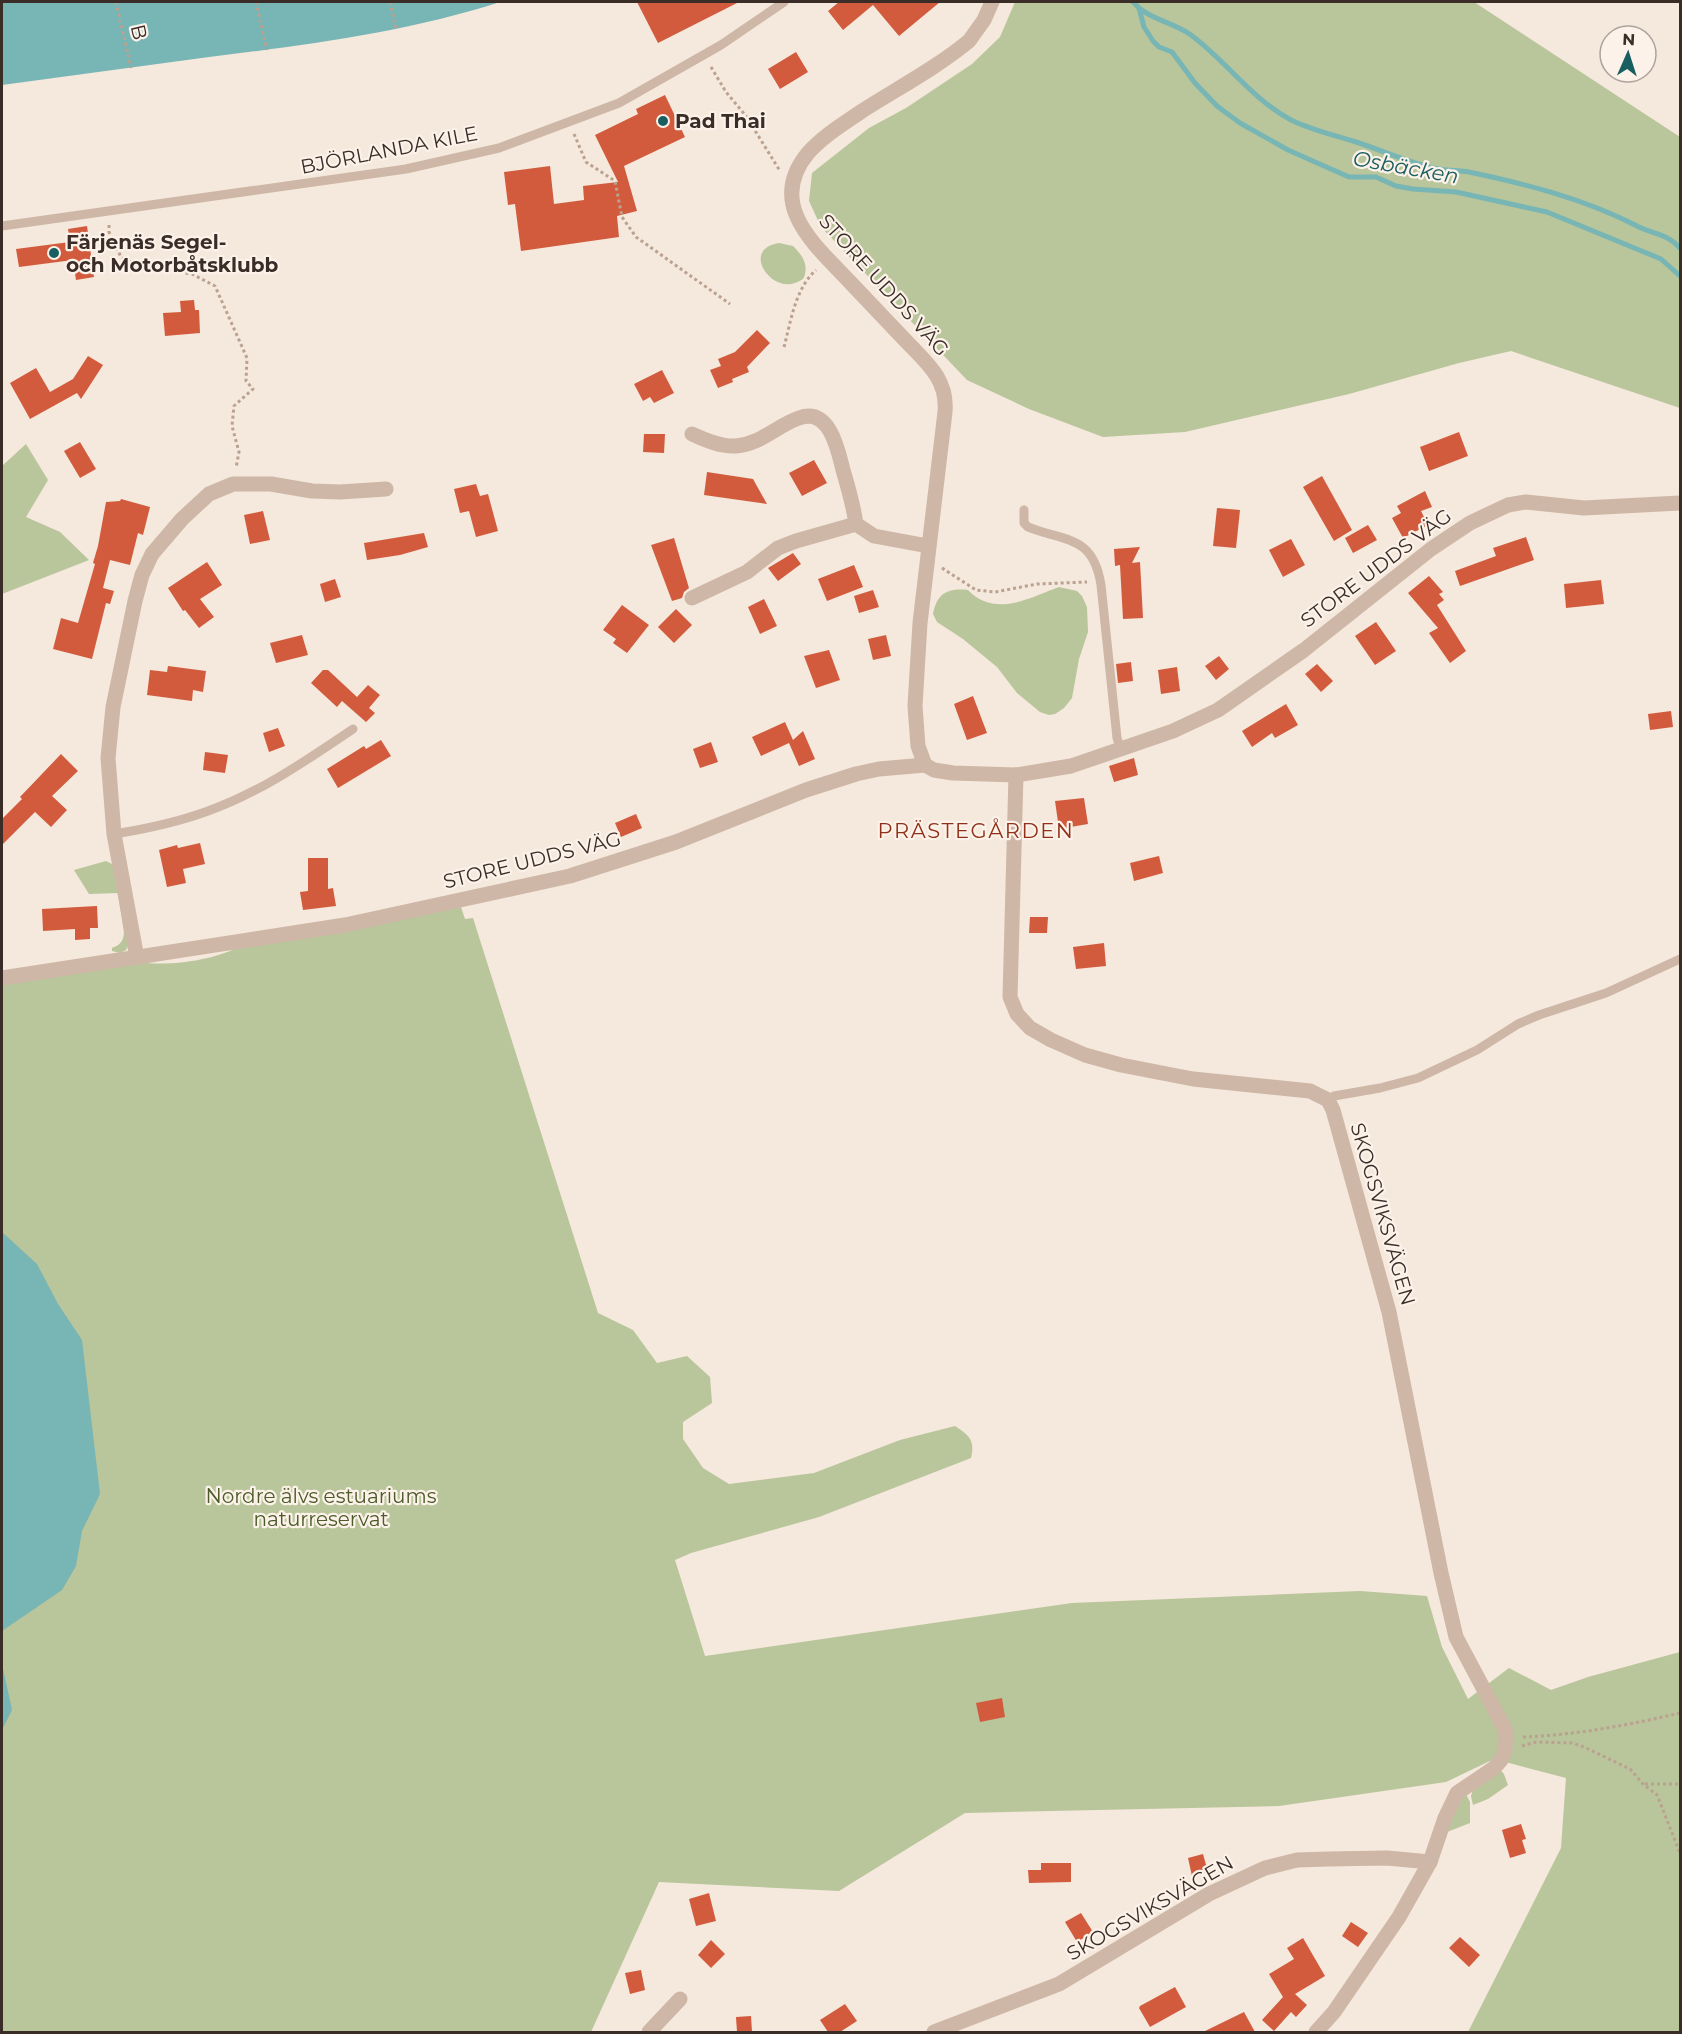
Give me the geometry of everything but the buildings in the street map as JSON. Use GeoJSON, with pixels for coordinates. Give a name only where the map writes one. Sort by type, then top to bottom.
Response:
{"type":"FeatureCollection","features":[{"type":"Feature","properties":{"kind":"street","name":"STORE UDDS VÄG"},"geometry":{"type":"LineString","coordinates":[[992,2],[984,20],[969,41],[834,130],[801,163],[792,183],[792,205],[808,237],[936,373],[944,388],[945,412],[920,623],[915,706],[918,746],[926,765],[934,770],[953,773],[1016,775],[1071,766],[1173,731],[1218,710],[1304,650],[1431,549],[1470,523],[1508,505],[1536,503],[1584,508],[1680,503]]}},
{"type":"Feature","properties":{"kind":"street"},"geometry":{"type":"LineString","coordinates":[[692,434],[713,443],[734,446],[754,443],[800,417],[816,419],[832,434],[837,446],[852,496],[856,524],[874,536],[928,546]]}},
{"type":"Feature","properties":{"kind":"street"},"geometry":{"type":"LineString","coordinates":[[137,958],[114,834],[108,758],[113,707],[142,575],[152,554],[182,519],[209,494],[233,484],[271,484],[312,491],[340,492],[386,489]]}},
{"type":"Feature","properties":{"kind":"street"},"geometry":{"type":"LineString","coordinates":[[692,598],[747,572],[778,548],[856,524]]}},
{"type":"Feature","properties":{"kind":"street","name":"STORE UDDS VÄG"},"geometry":{"type":"LineString","coordinates":[[2,978],[345,925],[570,876],[676,842],[806,790],[856,774],[879,769],[926,765]]}},
{"type":"Feature","properties":{"kind":"street"},"geometry":{"type":"LineString","coordinates":[[1016,775],[1010,997],[1017,1014],[1030,1028],[1085,1055],[1121,1065],[1193,1079],[1310,1091],[1328,1100]]}},
{"type":"Feature","properties":{"kind":"street","name":"SKOGSVIKSVÄGEN"},"geometry":{"type":"LineString","coordinates":[[1328,1100],[1333,1110],[1389,1312],[1456,1637],[1497,1712],[1505,1729],[1506,1743]]}},
{"type":"Feature","properties":{"kind":"street"},"geometry":{"type":"LineString","coordinates":[[1316,2032],[1334,2012],[1399,1917],[1430,1862],[1451,1803],[1457,1793],[1494,1768],[1501,1760],[1506,1743]]}},
{"type":"Feature","properties":{"kind":"street","name":"SKOGSVIKSVÄGEN"},"geometry":{"type":"LineString","coordinates":[[934,2032],[1059,1984],[1209,1894],[1265,1868],[1297,1860],[1387,1858],[1430,1862]]}},
{"type":"Feature","properties":{"kind":"street"},"geometry":{"type":"LineString","coordinates":[[649,2032],[680,1999]]}},
{"type":"Feature","properties":{"kind":"lane","name":"BJÖRLANDA KILE"},"geometry":{"type":"LineString","coordinates":[[2,226],[406,169],[499,148],[619,103],[703,55],[784,2]]}},
{"type":"Feature","properties":{"kind":"lane"},"geometry":{"type":"LineString","coordinates":[[1024,510],[1024,523],[1028,527],[1066,538],[1086,548],[1098,566],[1120,750]]}},
{"type":"Feature","properties":{"kind":"lane"},"geometry":{"type":"LineString","coordinates":[[114,834],[182,820],[211,810],[294,769],[353,729]]}},
{"type":"Feature","properties":{"kind":"lane"},"geometry":{"type":"LineString","coordinates":[[1328,1100],[1334,1096],[1380,1088],[1418,1078],[1477,1050],[1518,1024],[1606,993],[1680,959]]}},
{"type":"Feature","properties":{"kind":"path","name":"B"},"geometry":{"type":"LineString","coordinates":[[116,2],[131,69]]}},
{"type":"Feature","properties":{"kind":"path"},"geometry":{"type":"LineString","coordinates":[[256,2],[267,50]]}},
{"type":"Feature","properties":{"kind":"path"},"geometry":{"type":"LineString","coordinates":[[390,2],[396,28]]}},
{"type":"Feature","properties":{"kind":"path"},"geometry":{"type":"LineString","coordinates":[[703,55],[726,92],[746,116],[780,171]]}},
{"type":"Feature","properties":{"kind":"path"},"geometry":{"type":"LineString","coordinates":[[569,122],[586,162],[615,181],[622,217],[636,237],[730,304]]}},
{"type":"Feature","properties":{"kind":"path"},"geometry":{"type":"LineString","coordinates":[[109,210],[109,232],[121,257],[136,265],[192,274],[215,286],[225,306],[247,358],[246,381],[253,389],[234,406],[232,426],[239,452],[233,484]]}},
{"type":"Feature","properties":{"kind":"path"},"geometry":{"type":"LineString","coordinates":[[784,348],[799,294],[808,277],[818,268]]}},
{"type":"Feature","properties":{"kind":"path"},"geometry":{"type":"LineString","coordinates":[[945,568],[976,590],[995,592],[1037,584],[1101,582]]}},
{"type":"Feature","properties":{"kind":"path"},"geometry":{"type":"LineString","coordinates":[[1506,1743],[1637,1723],[1680,1713]]}},
{"type":"Feature","properties":{"kind":"path"},"geometry":{"type":"LineString","coordinates":[[1506,1743],[1572,1743],[1584,1746],[1630,1769],[1657,1795],[1680,1853]]}},
{"type":"Feature","properties":{"kind":"path"},"geometry":{"type":"LineString","coordinates":[[1643,1784],[1680,1784]]}},
{"type":"Feature","properties":{"kind":"green space"},"geometry":{"type":"Polygon","coordinates":[[[1015,2],[1474,2],[1680,137],[1680,408],[1511,351],[1349,394],[1185,432],[1103,437],[1029,409],[967,380],[821,227],[809,201],[812,173],[869,128],[906,108],[972,64],[1000,37],[1015,2]]]}},
{"type":"Feature","properties":{"kind":"green space"},"geometry":{"type":"Polygon","coordinates":[[[779,243],[793,246],[803,258],[806,270],[804,278],[800,281],[786,284],[769,276],[763,269],[762,253],[768,247],[779,243]]]}},
{"type":"Feature","properties":{"kind":"green space"},"geometry":{"type":"Polygon","coordinates":[[[26,444],[48,480],[26,517],[60,532],[89,560],[2,594],[2,466],[26,444]]]}},
{"type":"Feature","properties":{"kind":"green space"},"geometry":{"type":"Polygon","coordinates":[[[1059,587],[1077,591],[1082,596],[1087,607],[1088,632],[1079,659],[1072,698],[1055,714],[1040,712],[1017,693],[997,667],[963,639],[937,622],[933,614],[937,601],[949,591],[968,590],[989,603],[1001,604],[1024,600],[1059,587]]]}},
{"type":"Feature","properties":{"kind":"green space"},"geometry":{"type":"Polygon","coordinates":[[[106,861],[114,865],[128,945],[126,950],[120,953],[112,951],[112,948],[122,941],[124,933],[118,893],[89,894],[74,870],[106,861]]]}},
{"type":"Feature","properties":{"kind":"green space","name":"Nordre älvs estuariums naturreservat"},"geometry":{"type":"Polygon","coordinates":[[[461,907],[465,919],[473,918],[598,1313],[633,1330],[657,1363],[687,1356],[710,1377],[712,1403],[683,1422],[683,1439],[703,1468],[729,1484],[814,1473],[900,1440],[955,1426],[968,1436],[972,1443],[971,1458],[819,1517],[691,1553],[675,1560],[705,1656],[1072,1603],[1360,1591],[1427,1596],[1442,1647],[1468,1699],[1509,1668],[1551,1690],[1588,1677],[1680,1652],[1680,2032],[1468,2032],[1561,1848],[1566,1778],[1494,1759],[1446,1782],[1279,1806],[965,1813],[839,1891],[659,1882],[591,2032],[2,2032],[2,985],[140,962],[164,964],[191,961],[217,956],[239,947],[461,907]]]}},
{"type":"Feature","properties":{"kind":"green space"},"geometry":{"type":"Polygon","coordinates":[[[1501,1771],[1508,1785],[1488,1799],[1473,1805],[1471,1796],[1473,1790],[1501,1771]]]}},
{"type":"Feature","properties":{"kind":"green space"},"geometry":{"type":"Polygon","coordinates":[[[1466,1794],[1470,1802],[1470,1823],[1447,1832],[1457,1803],[1466,1794]]]}},
{"type":"Feature","properties":{"kind":"water"},"geometry":{"type":"Polygon","coordinates":[[[2,2],[500,2],[429,22],[356,36],[283,48],[2,85],[2,2]]]}},
{"type":"Feature","properties":{"kind":"water"},"geometry":{"type":"Polygon","coordinates":[[[2,1232],[37,1264],[58,1304],[82,1340],[100,1494],[82,1531],[76,1566],[62,1590],[2,1631],[2,1232]]]}},
{"type":"Feature","properties":{"kind":"water"},"geometry":{"type":"Polygon","coordinates":[[[2,1664],[12,1710],[2,1730],[2,1664]]]}},
{"type":"Feature","properties":{"kind":"waterway","name":"Osbäcken"},"geometry":{"type":"LineString","coordinates":[[1133,2],[1139,8],[1144,27],[1153,41],[1159,47],[1172,52],[1195,83],[1217,106],[1240,123],[1288,150],[1349,177],[1376,177],[1396,186],[1456,192],[1547,212],[1661,259],[1680,276]]}},
{"type":"Feature","properties":{"kind":"waterway","name":"Osbäcken"},"geometry":{"type":"LineString","coordinates":[[1139,8],[1191,35],[1264,102],[1299,124],[1423,165],[1469,172],[1576,200],[1665,237],[1680,248]]}},
{"type":"Feature","properties":{"kind":"place","name":"Pad Thai"},"geometry":{"type":"Point","coordinates":[663,121]}},
{"type":"Feature","properties":{"kind":"place","name":"Färjenäs Segel- och Motorbåtsklubb"},"geometry":{"type":"Point","coordinates":[54,253]}},
{"type":"Feature","properties":{"kind":"district","name":"PRÄSTEGÅRDEN"},"geometry":{"type":"Point","coordinates":[976,830]}}]}
